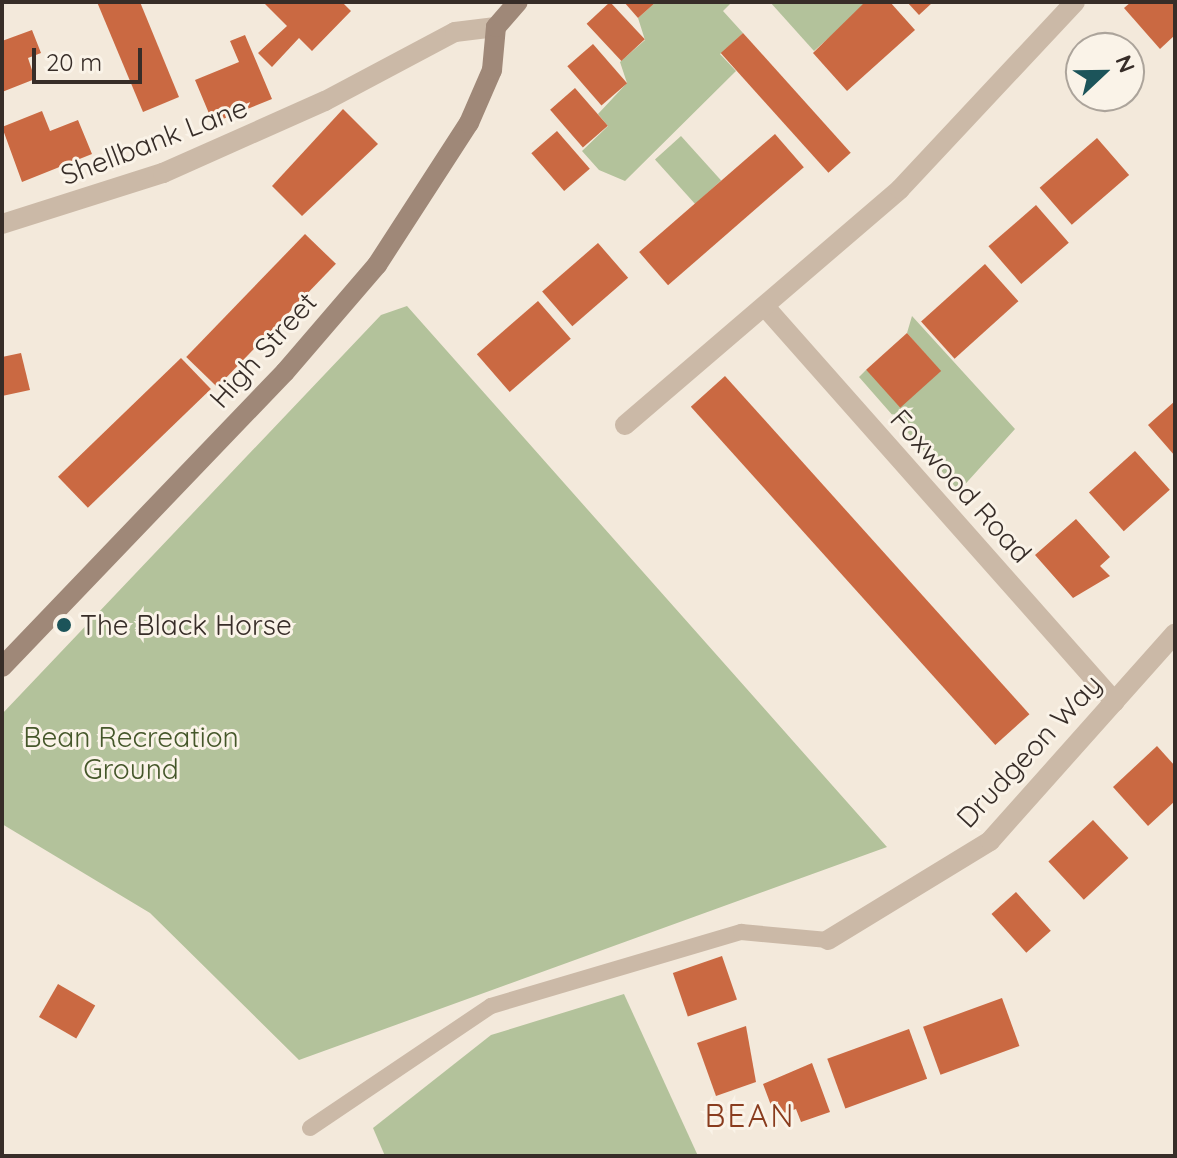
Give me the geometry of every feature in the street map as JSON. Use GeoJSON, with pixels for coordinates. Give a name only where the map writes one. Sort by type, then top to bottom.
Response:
{"type":"FeatureCollection","features":[{"type":"Feature","properties":{"kind":"main road"},"geometry":{"type":"LineString","coordinates":[[496,27],[518,2]]}},
{"type":"Feature","properties":{"kind":"main road","name":"High Street"},"geometry":{"type":"LineString","coordinates":[[2,667],[285,372],[377,265],[469,123],[492,70],[496,27]]}},
{"type":"Feature","properties":{"kind":"street"},"geometry":{"type":"LineString","coordinates":[[625,425],[766,308],[900,189],[1075,2]]}},
{"type":"Feature","properties":{"kind":"street","name":"Shellbank Lane"},"geometry":{"type":"LineString","coordinates":[[2,224],[163,173],[325,101],[455,32],[496,27]]}},
{"type":"Feature","properties":{"kind":"street","name":"Foxwood Road"},"geometry":{"type":"LineString","coordinates":[[766,308],[1115,702]]}},
{"type":"Feature","properties":{"kind":"street","name":"Drudgeon Way"},"geometry":{"type":"LineString","coordinates":[[828,940],[990,841],[1175,633]]}},
{"type":"Feature","properties":{"kind":"lane"},"geometry":{"type":"LineString","coordinates":[[310,1128],[491,1006],[741,932],[828,940]]}},
{"type":"Feature","properties":{"kind":"green space"},"geometry":{"type":"Polygon","coordinates":[[[656,2],[732,2],[723,11],[743,33],[720,54],[736,71],[625,181],[599,170],[582,151],[608,126],[598,114],[627,83],[620,62],[645,40],[638,18],[656,2]]]}},
{"type":"Feature","properties":{"kind":"green space"},"geometry":{"type":"Polygon","coordinates":[[[770,2],[865,2],[867,4],[814,51],[770,2]]]}},
{"type":"Feature","properties":{"kind":"green space"},"geometry":{"type":"Polygon","coordinates":[[[681,136],[721,181],[695,204],[655,159],[681,136]]]}},
{"type":"Feature","properties":{"kind":"green space","name":"Bean Recreation Ground"},"geometry":{"type":"Polygon","coordinates":[[[407,306],[887,847],[299,1060],[150,913],[2,824],[2,714],[381,315],[407,306]]]}},
{"type":"Feature","properties":{"kind":"green space"},"geometry":{"type":"Polygon","coordinates":[[[912,316],[1015,429],[959,491],[859,377],[866,370],[940,371],[907,333],[912,316]]]}},
{"type":"Feature","properties":{"kind":"green space"},"geometry":{"type":"Polygon","coordinates":[[[624,994],[698,1156],[385,1156],[373,1128],[491,1035],[624,994]]]}},
{"type":"Feature","properties":{"kind":"building"},"geometry":{"type":"Polygon","coordinates":[[[97,2],[140,2],[179,97],[143,112],[97,2]]]}},
{"type":"Feature","properties":{"kind":"building"},"geometry":{"type":"Polygon","coordinates":[[[263,2],[342,2],[351,11],[312,51],[299,38],[272,67],[258,53],[287,26],[263,2]]]}},
{"type":"Feature","properties":{"kind":"building"},"geometry":{"type":"Polygon","coordinates":[[[610,2],[645,39],[621,61],[587,24],[610,2]]]}},
{"type":"Feature","properties":{"kind":"building"},"geometry":{"type":"Polygon","coordinates":[[[624,2],[656,2],[638,18],[624,2]]]}},
{"type":"Feature","properties":{"kind":"building"},"geometry":{"type":"Polygon","coordinates":[[[865,2],[890,2],[915,30],[847,91],[813,53],[865,2]]]}},
{"type":"Feature","properties":{"kind":"building"},"geometry":{"type":"Polygon","coordinates":[[[907,2],[933,2],[919,15],[907,2]]]}},
{"type":"Feature","properties":{"kind":"building"},"geometry":{"type":"Polygon","coordinates":[[[1131,2],[1175,2],[1175,35],[1160,49],[1124,8],[1131,2]]]}},
{"type":"Feature","properties":{"kind":"building"},"geometry":{"type":"Polygon","coordinates":[[[32,30],[41,53],[28,58],[35,79],[2,92],[2,41],[32,30]]]}},
{"type":"Feature","properties":{"kind":"building"},"geometry":{"type":"Polygon","coordinates":[[[743,33],[851,153],[828,173],[721,53],[743,33]]]}},
{"type":"Feature","properties":{"kind":"building"},"geometry":{"type":"Polygon","coordinates":[[[245,35],[272,99],[213,123],[195,80],[239,62],[230,41],[245,35]]]}},
{"type":"Feature","properties":{"kind":"building"},"geometry":{"type":"Polygon","coordinates":[[[593,44],[627,83],[601,106],[567,66],[593,44]]]}},
{"type":"Feature","properties":{"kind":"building"},"geometry":{"type":"Polygon","coordinates":[[[575,88],[608,126],[583,147],[550,110],[575,88]]]}},
{"type":"Feature","properties":{"kind":"building"},"geometry":{"type":"Polygon","coordinates":[[[343,109],[378,144],[302,216],[272,186],[343,109]]]}},
{"type":"Feature","properties":{"kind":"building"},"geometry":{"type":"Polygon","coordinates":[[[42,111],[50,131],[78,120],[92,154],[22,182],[2,127],[42,111]]]}},
{"type":"Feature","properties":{"kind":"building"},"geometry":{"type":"Polygon","coordinates":[[[557,131],[590,169],[564,191],[531,153],[557,131]]]}},
{"type":"Feature","properties":{"kind":"building"},"geometry":{"type":"Polygon","coordinates":[[[775,134],[804,167],[668,285],[639,252],[775,134]]]}},
{"type":"Feature","properties":{"kind":"building"},"geometry":{"type":"Polygon","coordinates":[[[1097,138],[1129,175],[1072,225],[1040,188],[1097,138]]]}},
{"type":"Feature","properties":{"kind":"building"},"geometry":{"type":"Polygon","coordinates":[[[1036,205],[1069,243],[1021,284],[988,246],[1036,205]]]}},
{"type":"Feature","properties":{"kind":"building"},"geometry":{"type":"Polygon","coordinates":[[[305,234],[336,264],[217,387],[186,357],[305,234]]]}},
{"type":"Feature","properties":{"kind":"building"},"geometry":{"type":"Polygon","coordinates":[[[598,243],[628,278],[572,326],[542,292],[598,243]]]}},
{"type":"Feature","properties":{"kind":"building"},"geometry":{"type":"Polygon","coordinates":[[[985,264],[1018,301],[955,359],[921,322],[985,264]]]}},
{"type":"Feature","properties":{"kind":"building"},"geometry":{"type":"Polygon","coordinates":[[[538,301],[571,339],[510,392],[477,354],[538,301]]]}},
{"type":"Feature","properties":{"kind":"building"},"geometry":{"type":"Polygon","coordinates":[[[907,333],[941,371],[900,408],[866,370],[907,333]]]}},
{"type":"Feature","properties":{"kind":"building"},"geometry":{"type":"Polygon","coordinates":[[[21,353],[30,390],[2,396],[2,357],[21,353]]]}},
{"type":"Feature","properties":{"kind":"building"},"geometry":{"type":"Polygon","coordinates":[[[181,358],[211,389],[88,508],[58,477],[181,358]]]}},
{"type":"Feature","properties":{"kind":"building"},"geometry":{"type":"Polygon","coordinates":[[[725,376],[1029,714],[995,745],[691,407],[725,376]]]}},
{"type":"Feature","properties":{"kind":"building"},"geometry":{"type":"Polygon","coordinates":[[[1175,401],[1175,456],[1148,425],[1175,401]]]}},
{"type":"Feature","properties":{"kind":"building"},"geometry":{"type":"Polygon","coordinates":[[[1135,451],[1170,490],[1124,531],[1089,492],[1135,451]]]}},
{"type":"Feature","properties":{"kind":"building"},"geometry":{"type":"Polygon","coordinates":[[[1076,519],[1110,557],[1100,566],[1110,576],[1073,598],[1035,555],[1076,519]]]}},
{"type":"Feature","properties":{"kind":"building"},"geometry":{"type":"Polygon","coordinates":[[[1157,746],[1175,766],[1175,801],[1148,826],[1113,787],[1157,746]]]}},
{"type":"Feature","properties":{"kind":"building"},"geometry":{"type":"Polygon","coordinates":[[[1093,820],[1128,858],[1084,900],[1048,862],[1093,820]]]}},
{"type":"Feature","properties":{"kind":"building"},"geometry":{"type":"Polygon","coordinates":[[[1016,892],[1051,931],[1026,953],[991,914],[1016,892]]]}},
{"type":"Feature","properties":{"kind":"building"},"geometry":{"type":"Polygon","coordinates":[[[722,956],[737,999],[688,1016],[673,973],[722,956]]]}},
{"type":"Feature","properties":{"kind":"building"},"geometry":{"type":"Polygon","coordinates":[[[58,984],[95,1006],[76,1038],[39,1017],[58,984]]]}},
{"type":"Feature","properties":{"kind":"building"},"geometry":{"type":"Polygon","coordinates":[[[1002,998],[1019,1046],[941,1075],[923,1027],[1002,998]]]}},
{"type":"Feature","properties":{"kind":"building"},"geometry":{"type":"Polygon","coordinates":[[[746,1026],[756,1082],[716,1096],[697,1043],[746,1026]]]}},
{"type":"Feature","properties":{"kind":"building"},"geometry":{"type":"Polygon","coordinates":[[[909,1029],[927,1079],[845,1109],[827,1059],[909,1029]]]}},
{"type":"Feature","properties":{"kind":"building"},"geometry":{"type":"Polygon","coordinates":[[[812,1063],[830,1112],[801,1122],[796,1109],[775,1116],[763,1084],[812,1063]]]}},
{"type":"Feature","properties":{"kind":"place","name":"The Black Horse"},"geometry":{"type":"Point","coordinates":[64,625]}},
{"type":"Feature","properties":{"kind":"district","name":"BEAN"},"geometry":{"type":"Point","coordinates":[750,1115]}}]}
